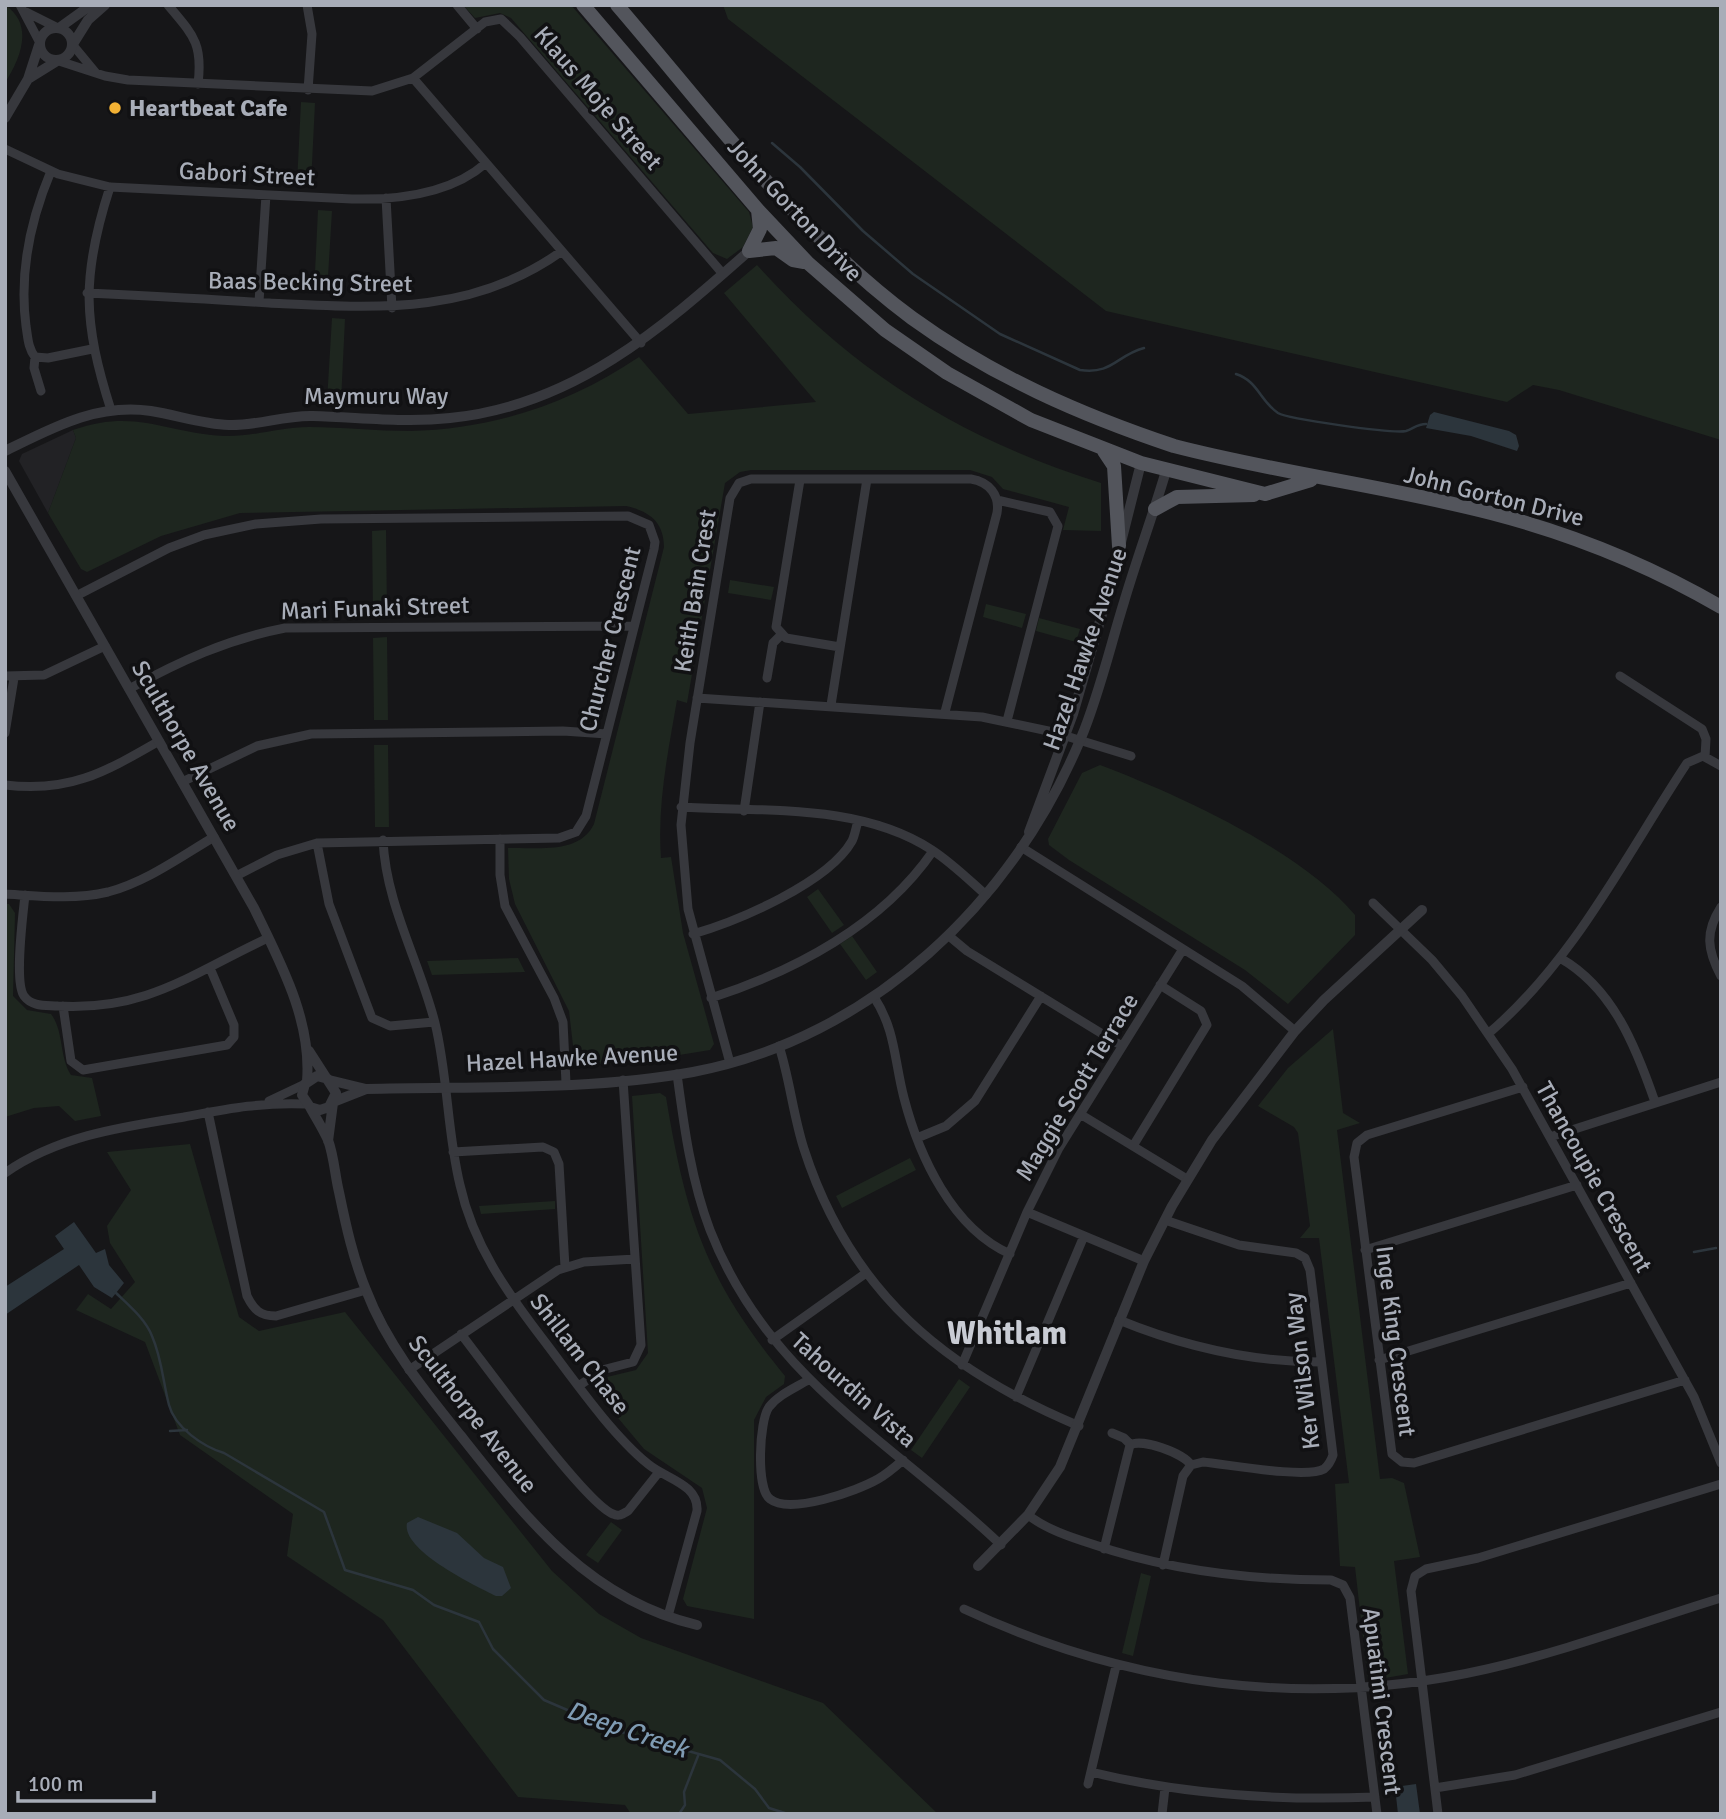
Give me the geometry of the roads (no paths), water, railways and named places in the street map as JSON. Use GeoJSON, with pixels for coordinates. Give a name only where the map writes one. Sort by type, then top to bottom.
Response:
{"type":"FeatureCollection","features":[{"type":"Feature","properties":{"kind":"main road","name":"John Gorton Drive"},"geometry":{"type":"LineString","coordinates":[[583,5],[758,210],[808,263],[885,330],[947,373],[1031,420],[1104,451],[1166,471],[1265,494],[1295,482],[1326,479]]}},
{"type":"Feature","properties":{"kind":"main road","name":"John Gorton Drive"},"geometry":{"type":"LineString","coordinates":[[617,5],[782,197],[862,278],[912,317],[1006,378],[1148,438],[1174,446],[1489,513],[1549,530],[1640,565],[1721,607]]}},
{"type":"Feature","properties":{"kind":"main road"},"geometry":{"type":"LineString","coordinates":[[749,250],[760,229],[758,210]]}},
{"type":"Feature","properties":{"kind":"main road"},"geometry":{"type":"LineString","coordinates":[[749,250],[776,248],[793,260],[808,263]]}},
{"type":"Feature","properties":{"kind":"main road"},"geometry":{"type":"LineString","coordinates":[[1141,463],[1148,438]]}},
{"type":"Feature","properties":{"kind":"main road"},"geometry":{"type":"LineString","coordinates":[[1166,471],[1174,446]]}},
{"type":"Feature","properties":{"kind":"main road"},"geometry":{"type":"LineString","coordinates":[[1104,451],[1114,466],[1119,546]]}},
{"type":"Feature","properties":{"kind":"main road"},"geometry":{"type":"LineString","coordinates":[[1155,509],[1177,496],[1265,494]]}},
{"type":"Feature","properties":{"kind":"street"},"geometry":{"type":"LineString","coordinates":[[5,118],[28,79],[40,44],[48,30],[59,28],[91,5]]}},
{"type":"Feature","properties":{"kind":"street"},"geometry":{"type":"LineString","coordinates":[[28,79],[70,53],[72,44],[88,20],[105,5]]}},
{"type":"Feature","properties":{"kind":"street"},"geometry":{"type":"LineString","coordinates":[[168,5],[195,37],[200,48],[198,84]]}},
{"type":"Feature","properties":{"kind":"street"},"geometry":{"type":"LineString","coordinates":[[307,5],[312,34],[308,90]]}},
{"type":"Feature","properties":{"kind":"street"},"geometry":{"type":"LineString","coordinates":[[457,5],[477,29]]}},
{"type":"Feature","properties":{"kind":"street"},"geometry":{"type":"LineString","coordinates":[[23,9],[70,35],[72,44],[97,74]]}},
{"type":"Feature","properties":{"kind":"street"},"geometry":{"type":"LineString","coordinates":[[23,9],[45,57],[58,61]]}},
{"type":"Feature","properties":{"kind":"street","name":"Klaus Moje Street"},"geometry":{"type":"LineString","coordinates":[[58,61],[97,74],[128,80],[372,91],[413,78],[493,19],[508,23],[723,274]]}},
{"type":"Feature","properties":{"kind":"street"},"geometry":{"type":"LineString","coordinates":[[413,78],[641,343]]}},
{"type":"Feature","properties":{"kind":"street","name":"Gabori Street"},"geometry":{"type":"LineString","coordinates":[[5,149],[51,171],[110,187],[266,195],[386,198],[446,186],[472,174],[486,163]]}},
{"type":"Feature","properties":{"kind":"street"},"geometry":{"type":"LineString","coordinates":[[41,391],[34,368],[36,357],[28,338],[24,278],[32,223],[51,171]]}},
{"type":"Feature","properties":{"kind":"street"},"geometry":{"type":"LineString","coordinates":[[110,187],[92,247],[88,293],[92,349],[111,410]]}},
{"type":"Feature","properties":{"kind":"street"},"geometry":{"type":"LineString","coordinates":[[259,302],[266,195]]}},
{"type":"Feature","properties":{"kind":"street"},"geometry":{"type":"LineString","coordinates":[[386,198],[392,308]]}},
{"type":"Feature","properties":{"kind":"street","name":"Maymuru Way"},"geometry":{"type":"LineString","coordinates":[[5,451],[65,422],[111,410],[150,411],[202,423],[231,425],[310,416],[409,420],[467,416],[504,409],[585,378],[641,343],[749,250]]}},
{"type":"Feature","properties":{"kind":"street","name":"Baas Becking Street"},"geometry":{"type":"LineString","coordinates":[[88,293],[392,308],[434,303],[486,290],[522,275],[562,251]]}},
{"type":"Feature","properties":{"kind":"street"},"geometry":{"type":"LineString","coordinates":[[36,357],[48,358],[92,349]]}},
{"type":"Feature","properties":{"kind":"street","name":"Hazel Hawke Avenue"},"geometry":{"type":"LineString","coordinates":[[1029,834],[1031,822],[1066,735],[1141,463]]}},
{"type":"Feature","properties":{"kind":"street","name":"Sculthorpe Avenue"},"geometry":{"type":"LineString","coordinates":[[5,471],[236,876],[268,938],[296,1006],[309,1051],[329,1079]]}},
{"type":"Feature","properties":{"kind":"street","name":"Hazel Hawke Avenue"},"geometry":{"type":"LineString","coordinates":[[329,1079],[366,1089],[566,1083],[677,1074],[730,1063],[779,1046],[834,1021],[874,997],[907,973],[949,936],[986,895],[1042,816],[1081,740],[1166,471]]}},
{"type":"Feature","properties":{"kind":"street","name":"Keith Bain Crest"},"geometry":{"type":"LineString","coordinates":[[730,1063],[693,934],[682,864],[681,807],[732,492],[745,480],[976,480],[991,489],[997,500]]}},
{"type":"Feature","properties":{"kind":"street"},"geometry":{"type":"LineString","coordinates":[[781,635],[776,622],[800,480]]}},
{"type":"Feature","properties":{"kind":"street"},"geometry":{"type":"LineString","coordinates":[[831,705],[867,480]]}},
{"type":"Feature","properties":{"kind":"street"},"geometry":{"type":"LineString","coordinates":[[945,712],[997,513],[997,500],[1050,513],[1058,526],[1007,721]]}},
{"type":"Feature","properties":{"kind":"street","name":"Churcher Crescent"},"geometry":{"type":"LineString","coordinates":[[76,596],[169,548],[204,535],[248,526],[321,519],[628,516],[649,525],[655,542],[586,816],[580,829],[567,837],[317,843],[276,855],[236,876]]}},
{"type":"Feature","properties":{"kind":"street","name":"Mari Funaki Street"},"geometry":{"type":"LineString","coordinates":[[129,689],[204,650],[247,635],[285,628],[634,626]]}},
{"type":"Feature","properties":{"kind":"street"},"geometry":{"type":"LineString","coordinates":[[781,635],[841,647]]}},
{"type":"Feature","properties":{"kind":"street"},"geometry":{"type":"LineString","coordinates":[[767,678],[773,643],[781,635]]}},
{"type":"Feature","properties":{"kind":"street"},"geometry":{"type":"LineString","coordinates":[[5,733],[10,677],[54,671],[105,646]]}},
{"type":"Feature","properties":{"kind":"street"},"geometry":{"type":"LineString","coordinates":[[1620,676],[1702,729],[1705,735],[1705,757]]}},
{"type":"Feature","properties":{"kind":"street"},"geometry":{"type":"LineString","coordinates":[[697,698],[945,712],[1007,721],[1066,735],[1131,757]]}},
{"type":"Feature","properties":{"kind":"street"},"geometry":{"type":"LineString","coordinates":[[744,811],[760,702]]}},
{"type":"Feature","properties":{"kind":"street"},"geometry":{"type":"LineString","coordinates":[[182,782],[257,746],[311,734],[572,731],[607,734]]}},
{"type":"Feature","properties":{"kind":"street"},"geometry":{"type":"LineString","coordinates":[[5,785],[55,787],[79,782],[159,741]]}},
{"type":"Feature","properties":{"kind":"street"},"geometry":{"type":"LineString","coordinates":[[1489,1033],[1539,985],[1560,958],[1687,763],[1694,758],[1705,757],[1721,765]]}},
{"type":"Feature","properties":{"kind":"street"},"geometry":{"type":"LineString","coordinates":[[681,807],[830,815],[858,821],[896,832],[933,851],[986,895]]}},
{"type":"Feature","properties":{"kind":"street"},"geometry":{"type":"LineString","coordinates":[[693,934],[743,917],[795,889],[845,850],[852,840],[858,821]]}},
{"type":"Feature","properties":{"kind":"street"},"geometry":{"type":"LineString","coordinates":[[5,894],[63,897],[115,890],[134,883],[214,838]]}},
{"type":"Feature","properties":{"kind":"street"},"geometry":{"type":"LineString","coordinates":[[500,839],[500,875],[505,906],[554,998],[563,1021],[566,1083]]}},
{"type":"Feature","properties":{"kind":"street","name":"Shillam Chase"},"geometry":{"type":"LineString","coordinates":[[383,840],[387,885],[434,1022],[446,1086],[453,1152],[460,1186],[478,1240],[513,1299],[625,1441],[659,1472],[693,1492],[698,1503],[668,1616]]}},
{"type":"Feature","properties":{"kind":"street"},"geometry":{"type":"LineString","coordinates":[[317,843],[329,904],[372,1018],[390,1026],[434,1022]]}},
{"type":"Feature","properties":{"kind":"street"},"geometry":{"type":"LineString","coordinates":[[1021,847],[1242,986],[1295,1031]]}},
{"type":"Feature","properties":{"kind":"street"},"geometry":{"type":"LineString","coordinates":[[711,998],[770,976],[833,942],[880,907],[916,873],[933,851]]}},
{"type":"Feature","properties":{"kind":"street"},"geometry":{"type":"LineString","coordinates":[[24,895],[21,990],[32,1003],[99,1005],[138,999],[183,983],[268,938]]}},
{"type":"Feature","properties":{"kind":"street","name":"Thancoupie Crescent"},"geometry":{"type":"LineString","coordinates":[[1373,903],[1439,969],[1489,1033],[1522,1087],[1685,1380],[1707,1423],[1721,1463]]}},
{"type":"Feature","properties":{"kind":"street"},"geometry":{"type":"LineString","coordinates":[[1721,907],[1712,922],[1708,942],[1711,958],[1721,976]]}},
{"type":"Feature","properties":{"kind":"street"},"geometry":{"type":"LineString","coordinates":[[978,1566],[1028,1515],[1060,1467],[1079,1426],[1144,1261],[1187,1179],[1238,1101],[1324,1000],[1422,909]]}},
{"type":"Feature","properties":{"kind":"street"},"geometry":{"type":"LineString","coordinates":[[949,936],[967,951],[1122,1046]]}},
{"type":"Feature","properties":{"kind":"street","name":"Maggie Scott Terrace"},"geometry":{"type":"LineString","coordinates":[[962,1365],[1027,1212],[1059,1148],[1183,949]]}},
{"type":"Feature","properties":{"kind":"street"},"geometry":{"type":"LineString","coordinates":[[1560,958],[1576,967],[1620,1018],[1637,1052],[1655,1102]]}},
{"type":"Feature","properties":{"kind":"street"},"geometry":{"type":"LineString","coordinates":[[63,1006],[71,1061],[83,1070],[227,1045],[234,1037],[234,1025],[210,968]]}},
{"type":"Feature","properties":{"kind":"street"},"geometry":{"type":"LineString","coordinates":[[1133,1146],[1207,1025],[1201,1011],[1160,985]]}},
{"type":"Feature","properties":{"kind":"street"},"geometry":{"type":"LineString","coordinates":[[917,1138],[946,1126],[975,1101],[1041,996]]}},
{"type":"Feature","properties":{"kind":"street"},"geometry":{"type":"LineString","coordinates":[[874,997],[892,1031],[904,1097],[917,1138],[935,1176],[965,1219],[988,1242],[1010,1254]]}},
{"type":"Feature","properties":{"kind":"street"},"geometry":{"type":"LineString","coordinates":[[779,1046],[804,1150],[831,1210],[866,1273],[914,1326],[962,1365],[1016,1397],[1079,1426]]}},
{"type":"Feature","properties":{"kind":"street","name":"Sculthorpe Avenue"},"geometry":{"type":"LineString","coordinates":[[306,1083],[309,1051]]}},
{"type":"Feature","properties":{"kind":"street","name":"Tahourdin Vista"},"geometry":{"type":"LineString","coordinates":[[677,1074],[695,1181],[709,1229],[733,1281],[772,1340],[808,1380],[1001,1545]]}},
{"type":"Feature","properties":{"kind":"street"},"geometry":{"type":"LineString","coordinates":[[5,1174],[47,1150],[92,1133],[267,1102],[324,1109],[333,1103],[336,1093],[329,1079],[317,1076],[267,1102]]}},
{"type":"Feature","properties":{"kind":"street"},"geometry":{"type":"LineString","coordinates":[[580,1385],[602,1370],[628,1366],[639,1354],[623,1080]]}},
{"type":"Feature","properties":{"kind":"street"},"geometry":{"type":"LineString","coordinates":[[1550,1137],[1721,1082]]}},
{"type":"Feature","properties":{"kind":"street"},"geometry":{"type":"LineString","coordinates":[[306,1083],[302,1095],[308,1106]]}},
{"type":"Feature","properties":{"kind":"street","name":"Inge King Crescent"},"geometry":{"type":"LineString","coordinates":[[1522,1087],[1367,1135],[1359,1140],[1354,1157],[1390,1447],[1397,1459],[1409,1464],[1685,1380]]}},
{"type":"Feature","properties":{"kind":"street","name":"Hazel Hawke Avenue"},"geometry":{"type":"LineString","coordinates":[[333,1103],[366,1089]]}},
{"type":"Feature","properties":{"kind":"street","name":"Sculthorpe Avenue"},"geometry":{"type":"LineString","coordinates":[[328,1141],[333,1103]]}},
{"type":"Feature","properties":{"kind":"street","name":"Sculthorpe Avenue"},"geometry":{"type":"LineString","coordinates":[[308,1106],[328,1141],[346,1229],[366,1290],[383,1328],[409,1370],[518,1508],[552,1545],[608,1588],[668,1616],[697,1625]]}},
{"type":"Feature","properties":{"kind":"street"},"geometry":{"type":"LineString","coordinates":[[208,1112],[247,1296],[253,1307],[259,1313],[276,1316],[366,1290]]}},
{"type":"Feature","properties":{"kind":"street"},"geometry":{"type":"LineString","coordinates":[[1080,1114],[1187,1179]]}},
{"type":"Feature","properties":{"kind":"street"},"geometry":{"type":"LineString","coordinates":[[453,1152],[543,1147],[554,1152],[559,1164],[565,1267]]}},
{"type":"Feature","properties":{"kind":"street"},"geometry":{"type":"LineString","coordinates":[[1365,1250],[1577,1185]]}},
{"type":"Feature","properties":{"kind":"street"},"geometry":{"type":"LineString","coordinates":[[1027,1212],[1144,1261]]}},
{"type":"Feature","properties":{"kind":"street","name":"Ker Wilson Way"},"geometry":{"type":"LineString","coordinates":[[1165,1220],[1213,1238],[1294,1252],[1303,1257],[1310,1270],[1332,1455],[1325,1468],[1317,1471],[1276,1471],[1203,1462],[1191,1465]]}},
{"type":"Feature","properties":{"kind":"street"},"geometry":{"type":"LineString","coordinates":[[1016,1397],[1084,1236]]}},
{"type":"Feature","properties":{"kind":"street"},"geometry":{"type":"LineString","coordinates":[[409,1370],[565,1267],[635,1258]]}},
{"type":"Feature","properties":{"kind":"street"},"geometry":{"type":"LineString","coordinates":[[772,1340],[866,1273]]}},
{"type":"Feature","properties":{"kind":"street"},"geometry":{"type":"LineString","coordinates":[[1379,1360],[1631,1283]]}},
{"type":"Feature","properties":{"kind":"street"},"geometry":{"type":"LineString","coordinates":[[1119,1320],[1171,1340],[1238,1357],[1321,1362]]}},
{"type":"Feature","properties":{"kind":"street"},"geometry":{"type":"LineString","coordinates":[[461,1334],[584,1490],[612,1514],[628,1511],[659,1472]]}},
{"type":"Feature","properties":{"kind":"street"},"geometry":{"type":"LineString","coordinates":[[808,1380],[776,1400],[765,1414],[762,1424],[762,1486],[769,1499],[780,1503],[829,1498],[876,1480],[903,1460]]}},
{"type":"Feature","properties":{"kind":"street"},"geometry":{"type":"LineString","coordinates":[[1112,1433],[1124,1437],[1130,1444]]}},
{"type":"Feature","properties":{"kind":"street"},"geometry":{"type":"LineString","coordinates":[[1130,1444],[1138,1442],[1180,1454],[1191,1465],[1183,1476],[1163,1564]]}},
{"type":"Feature","properties":{"kind":"street"},"geometry":{"type":"LineString","coordinates":[[1104,1549],[1130,1444]]}},
{"type":"Feature","properties":{"kind":"street"},"geometry":{"type":"LineString","coordinates":[[1438,1814],[1411,1589],[1413,1579],[1421,1571],[1478,1558],[1721,1484]]}},
{"type":"Feature","properties":{"kind":"street","name":"Apuatimi Crescent"},"geometry":{"type":"LineString","coordinates":[[1028,1515],[1045,1526],[1104,1549],[1163,1564],[1273,1580],[1331,1580],[1343,1585],[1350,1598],[1377,1814]]}},
{"type":"Feature","properties":{"kind":"street"},"geometry":{"type":"LineString","coordinates":[[964,1609],[1062,1650],[1115,1666],[1176,1679],[1237,1687],[1361,1688],[1422,1680],[1511,1662],[1721,1598]]}},
{"type":"Feature","properties":{"kind":"street"},"geometry":{"type":"LineString","coordinates":[[1088,1784],[1115,1666]]}},
{"type":"Feature","properties":{"kind":"street"},"geometry":{"type":"LineString","coordinates":[[1435,1788],[1515,1775],[1721,1712]]}},
{"type":"Feature","properties":{"kind":"street"},"geometry":{"type":"LineString","coordinates":[[1091,1772],[1165,1788],[1235,1796],[1305,1799],[1375,1797]]}},
{"type":"Feature","properties":{"kind":"street"},"geometry":{"type":"LineString","coordinates":[[1162,1814],[1165,1788]]}},
{"type":"Feature","properties":{"kind":"waterway"},"geometry":{"type":"LineString","coordinates":[[772,143],[800,167],[863,231],[913,274],[1000,334],[1080,370],[1100,370],[1144,348]]}},
{"type":"Feature","properties":{"kind":"waterway"},"geometry":{"type":"LineString","coordinates":[[1236,374],[1249,381],[1272,408],[1286,416],[1397,431],[1406,431],[1426,424]]}},
{"type":"Feature","properties":{"kind":"waterway"},"geometry":{"type":"LineString","coordinates":[[1694,1252],[1716,1248]]}},
{"type":"Feature","properties":{"kind":"waterway","name":"Deep Creek"},"geometry":{"type":"LineString","coordinates":[[114,1291],[149,1329],[158,1353],[169,1405],[177,1421],[199,1441],[324,1512],[345,1570],[413,1590],[434,1605],[479,1622],[493,1649],[544,1700],[614,1730],[720,1760],[755,1789],[769,1808],[788,1814]]}},
{"type":"Feature","properties":{"kind":"waterway"},"geometry":{"type":"LineString","coordinates":[[170,1431],[187,1430]]}},
{"type":"Feature","properties":{"kind":"waterway"},"geometry":{"type":"LineString","coordinates":[[679,1814],[685,1805],[684,1792],[698,1756]]}},
{"type":"Feature","properties":{"kind":"place","name":"Heartbeat Cafe"},"geometry":{"type":"Point","coordinates":[115,108]}},
{"type":"Feature","properties":{"kind":"district","name":"Whitlam"},"geometry":{"type":"Point","coordinates":[1007,1333]}}]}
